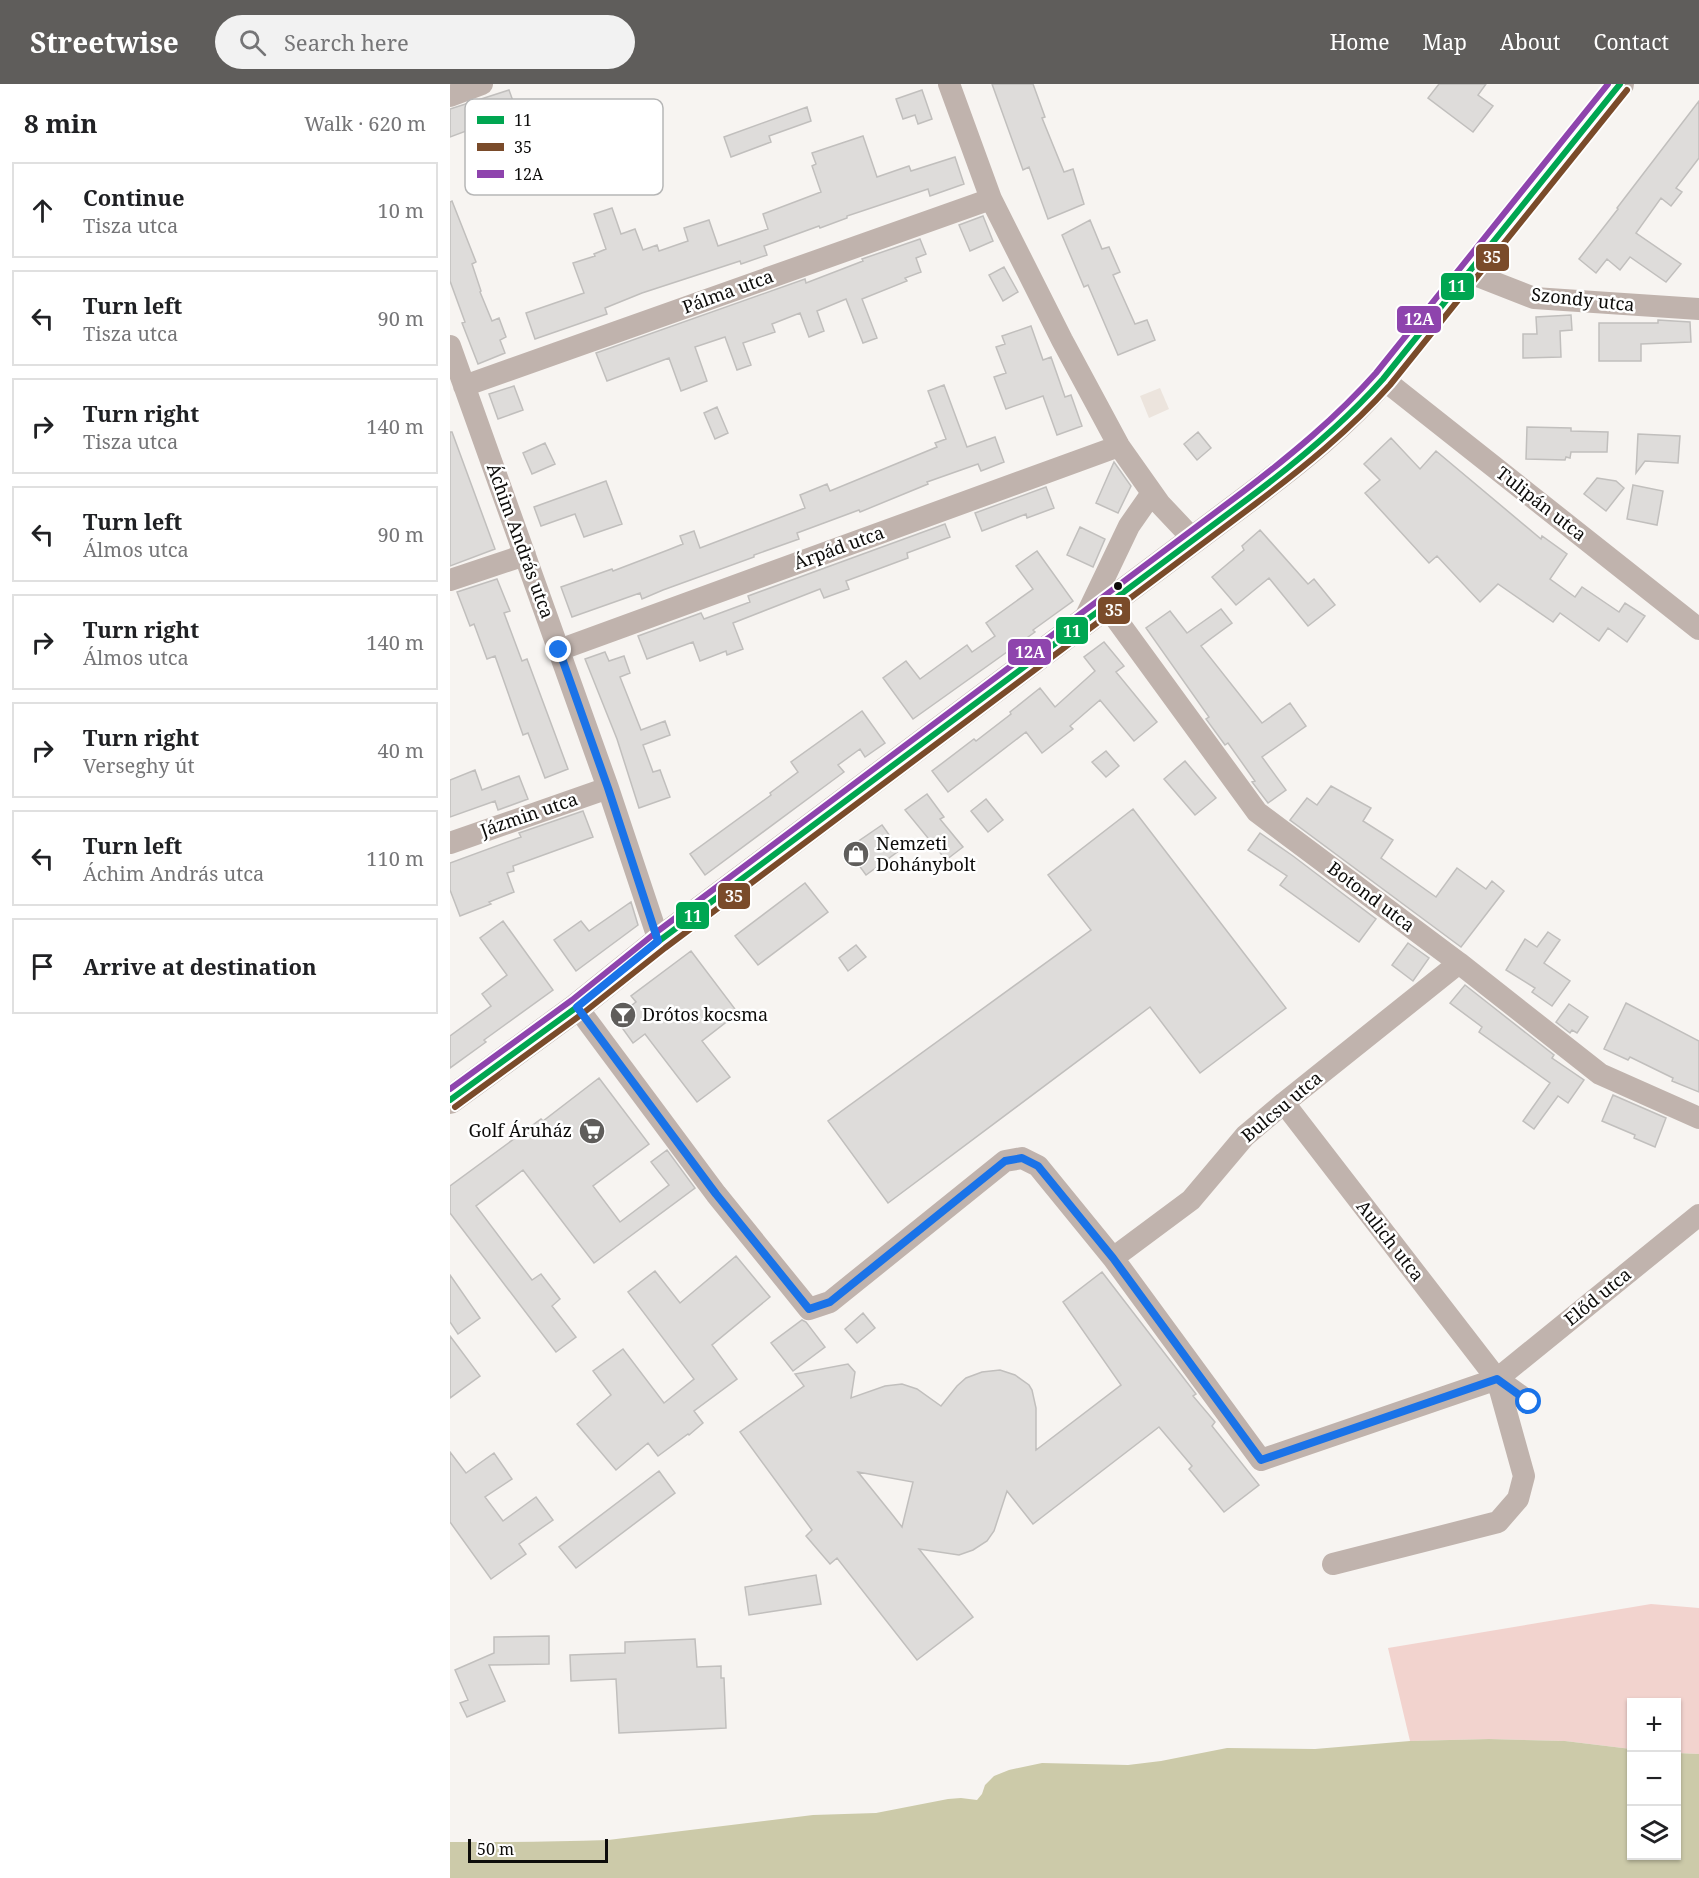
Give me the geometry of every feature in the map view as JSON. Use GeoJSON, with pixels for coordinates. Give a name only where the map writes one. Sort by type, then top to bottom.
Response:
{"type":"FeatureCollection","features":[{"type":"Feature","properties":{"kind":"main road"},"geometry":{"type":"LineString","coordinates":[[450,1100],[577,1007],[658,941],[1194,540],[1339,427],[1362,405],[1620,84]]}},
{"type":"Feature","properties":{"kind":"street"},"geometry":{"type":"LineString","coordinates":[[450,96],[482,84]]}},
{"type":"Feature","properties":{"kind":"street"},"geometry":{"type":"LineString","coordinates":[[950,84],[991,198],[1062,340],[1119,446],[1160,504],[1194,540]]}},
{"type":"Feature","properties":{"kind":"street","name":"Pálma utca"},"geometry":{"type":"LineString","coordinates":[[465,386],[991,198]]}},
{"type":"Feature","properties":{"kind":"street","name":"Szondy utca"},"geometry":{"type":"LineString","coordinates":[[1470,273],[1534,298],[1699,309]]}},
{"type":"Feature","properties":{"kind":"street","name":"Áchim András utca"},"geometry":{"type":"LineString","coordinates":[[450,347],[608,788],[658,941]]}},
{"type":"Feature","properties":{"kind":"street","name":"Tulipán utca"},"geometry":{"type":"LineString","coordinates":[[1383,379],[1696,618]]}},
{"type":"Feature","properties":{"kind":"street","name":"Árpád utca"},"geometry":{"type":"LineString","coordinates":[[559,650],[1119,446]]}},
{"type":"Feature","properties":{"kind":"street"},"geometry":{"type":"LineString","coordinates":[[1083,623],[1129,526],[1152,493]]}},
{"type":"Feature","properties":{"kind":"street"},"geometry":{"type":"LineString","coordinates":[[450,580],[525,555]]}},
{"type":"Feature","properties":{"kind":"street","name":"Botond utca"},"geometry":{"type":"LineString","coordinates":[[1106,605],[1257,812],[1459,963],[1600,1074],[1699,1118]]}},
{"type":"Feature","properties":{"kind":"street","name":"Jázmin utca"},"geometry":{"type":"LineString","coordinates":[[450,843],[608,788]]}},
{"type":"Feature","properties":{"kind":"street","name":"Bulcsu utca"},"geometry":{"type":"LineString","coordinates":[[1113,1258],[1191,1200],[1245,1136],[1459,963]]}},
{"type":"Feature","properties":{"kind":"street"},"geometry":{"type":"LineString","coordinates":[[577,1007],[716,1194],[809,1309],[830,1302],[1005,1161],[1022,1158],[1038,1166],[1113,1258],[1261,1460],[1497,1379]]}},
{"type":"Feature","properties":{"kind":"street","name":"Aulich utca"},"geometry":{"type":"LineString","coordinates":[[1284,1103],[1497,1379]]}},
{"type":"Feature","properties":{"kind":"street","name":"Előd utca"},"geometry":{"type":"LineString","coordinates":[[1497,1379],[1699,1215]]}},
{"type":"Feature","properties":{"kind":"street"},"geometry":{"type":"LineString","coordinates":[[1497,1379],[1529,1402]]}},
{"type":"Feature","properties":{"kind":"street"},"geometry":{"type":"LineString","coordinates":[[1333,1564],[1498,1522],[1518,1499],[1524,1476],[1497,1379]]}},
{"type":"Feature","properties":{"kind":"shaded area"},"geometry":{"type":"Polygon","coordinates":[[[1160,388],[1169,409],[1149,418],[1140,396],[1160,388]]]}},
{"type":"Feature","properties":{"kind":"shaded area"},"geometry":{"type":"Polygon","coordinates":[[[1651,1604],[1699,1608],[1699,1754],[1681,1753],[1681,1698],[1627,1698],[1627,1749],[1565,1741],[1489,1739],[1410,1741],[1388,1648],[1651,1604]]]}},
{"type":"Feature","properties":{"kind":"shaded area"},"geometry":{"type":"Polygon","coordinates":[[[1489,1739],[1565,1741],[1627,1749],[1627,1860],[1681,1860],[1681,1753],[1699,1754],[1699,1878],[450,1878],[450,1842],[608,1840],[813,1815],[876,1813],[948,1799],[977,1800],[985,1785],[994,1776],[1009,1770],[1042,1763],[1128,1765],[1227,1748],[1315,1749],[1410,1741],[1489,1739]]]}},
{"type":"Feature","properties":{"kind":"building"},"geometry":{"type":"Polygon","coordinates":[[[992,84],[1033,84],[1045,117],[1042,118],[1064,172],[1073,169],[1084,204],[1048,219],[1029,167],[1023,170],[992,84]]]}},
{"type":"Feature","properties":{"kind":"building"},"geometry":{"type":"Polygon","coordinates":[[[1439,84],[1486,84],[1478,95],[1493,106],[1473,132],[1428,98],[1439,84]]]}},
{"type":"Feature","properties":{"kind":"building"},"geometry":{"type":"Polygon","coordinates":[[[509,90],[512,99],[481,99],[509,90]]]}},
{"type":"Feature","properties":{"kind":"building"},"geometry":{"type":"Polygon","coordinates":[[[922,90],[932,119],[918,124],[915,115],[903,119],[896,99],[922,90]]]}},
{"type":"Feature","properties":{"kind":"building"},"geometry":{"type":"Polygon","coordinates":[[[1699,101],[1699,158],[1676,188],[1682,192],[1671,206],[1661,198],[1636,233],[1681,264],[1666,282],[1630,257],[1620,270],[1607,259],[1596,273],[1579,259],[1699,101]]]}},
{"type":"Feature","properties":{"kind":"building"},"geometry":{"type":"Polygon","coordinates":[[[465,104],[465,131],[450,137],[450,109],[465,104]]]}},
{"type":"Feature","properties":{"kind":"building"},"geometry":{"type":"Polygon","coordinates":[[[807,107],[811,121],[769,136],[771,142],[731,157],[724,137],[807,107]]]}},
{"type":"Feature","properties":{"kind":"building"},"geometry":{"type":"Polygon","coordinates":[[[863,136],[877,177],[909,166],[911,171],[955,157],[964,184],[930,196],[928,189],[847,216],[847,218],[820,228],[819,226],[764,246],[767,255],[741,264],[740,261],[642,293],[605,308],[607,314],[535,339],[526,313],[584,293],[573,263],[595,256],[594,254],[606,249],[594,214],[612,208],[621,234],[635,229],[643,250],[657,245],[659,251],[688,241],[684,228],[709,220],[718,246],[768,229],[763,214],[821,192],[812,166],[816,164],[812,153],[863,136]]]}},
{"type":"Feature","properties":{"kind":"building"},"geometry":{"type":"Polygon","coordinates":[[[452,201],[476,262],[472,264],[480,292],[492,321],[499,318],[506,337],[500,340],[505,353],[478,364],[462,323],[465,322],[450,281],[450,202],[452,201]]]}},
{"type":"Feature","properties":{"kind":"building"},"geometry":{"type":"Polygon","coordinates":[[[983,216],[993,241],[970,251],[959,225],[983,216]]]}},
{"type":"Feature","properties":{"kind":"building"},"geometry":{"type":"Polygon","coordinates":[[[1090,220],[1102,249],[1109,247],[1120,272],[1113,275],[1135,324],[1147,320],[1155,340],[1118,355],[1088,285],[1084,287],[1062,235],[1090,220]]]}},
{"type":"Feature","properties":{"kind":"building"},"geometry":{"type":"Polygon","coordinates":[[[920,239],[926,254],[916,258],[921,272],[905,278],[907,281],[862,299],[877,338],[863,343],[846,299],[817,311],[824,331],[809,337],[800,313],[772,324],[775,332],[743,343],[751,365],[737,370],[725,337],[695,347],[707,381],[681,391],[669,358],[607,381],[596,353],[805,279],[806,283],[863,261],[862,259],[920,239]]]}},
{"type":"Feature","properties":{"kind":"building"},"geometry":{"type":"Polygon","coordinates":[[[1004,267],[1018,292],[1003,301],[989,275],[1004,267]]]}},
{"type":"Feature","properties":{"kind":"building"},"geometry":{"type":"Polygon","coordinates":[[[1571,315],[1572,330],[1560,331],[1561,357],[1523,358],[1523,334],[1537,334],[1536,317],[1571,315]]]}},
{"type":"Feature","properties":{"kind":"building"},"geometry":{"type":"Polygon","coordinates":[[[1658,320],[1690,322],[1691,342],[1641,344],[1641,361],[1599,361],[1599,323],[1658,323],[1658,320]]]}},
{"type":"Feature","properties":{"kind":"building"},"geometry":{"type":"Polygon","coordinates":[[[1031,326],[1043,360],[1051,357],[1065,397],[1071,395],[1082,426],[1057,435],[1043,396],[1006,409],[994,377],[1006,373],[996,347],[1005,344],[1002,336],[1031,326]]]}},
{"type":"Feature","properties":{"kind":"building"},"geometry":{"type":"Polygon","coordinates":[[[944,385],[967,447],[995,437],[1004,462],[981,471],[978,464],[927,482],[928,484],[860,512],[859,510],[797,533],[799,539],[754,555],[754,557],[642,599],[640,593],[572,617],[561,587],[612,569],[613,571],[683,544],[680,536],[694,531],[700,548],[805,508],[800,495],[827,484],[830,491],[937,447],[935,443],[946,439],[928,391],[944,385]]]}},
{"type":"Feature","properties":{"kind":"building"},"geometry":{"type":"Polygon","coordinates":[[[514,386],[523,410],[498,419],[489,394],[514,386]]]}},
{"type":"Feature","properties":{"kind":"building"},"geometry":{"type":"Polygon","coordinates":[[[717,407],[728,433],[715,439],[704,413],[717,407]]]}},
{"type":"Feature","properties":{"kind":"building"},"geometry":{"type":"Polygon","coordinates":[[[1527,427],[1608,432],[1607,452],[1571,452],[1570,458],[1566,457],[1565,460],[1526,459],[1527,427]]]}},
{"type":"Feature","properties":{"kind":"building"},"geometry":{"type":"Polygon","coordinates":[[[450,432],[452,432],[495,549],[450,566],[450,432]]]}},
{"type":"Feature","properties":{"kind":"building"},"geometry":{"type":"Polygon","coordinates":[[[1198,432],[1211,448],[1197,460],[1184,444],[1198,432]]]}},
{"type":"Feature","properties":{"kind":"building"},"geometry":{"type":"Polygon","coordinates":[[[1638,434],[1680,436],[1678,463],[1645,461],[1636,473],[1638,434]]]}},
{"type":"Feature","properties":{"kind":"building"},"geometry":{"type":"Polygon","coordinates":[[[1391,438],[1420,469],[1436,451],[1541,539],[1542,536],[1567,554],[1550,579],[1575,597],[1582,587],[1619,612],[1625,603],[1645,616],[1627,642],[1608,628],[1599,641],[1560,613],[1553,622],[1498,584],[1480,602],[1437,556],[1429,563],[1365,493],[1380,480],[1364,464],[1391,438]]]}},
{"type":"Feature","properties":{"kind":"building"},"geometry":{"type":"Polygon","coordinates":[[[545,443],[555,464],[532,474],[523,453],[545,443]]]}},
{"type":"Feature","properties":{"kind":"building"},"geometry":{"type":"Polygon","coordinates":[[[1114,462],[1131,486],[1118,513],[1096,503],[1114,462]]]}},
{"type":"Feature","properties":{"kind":"building"},"geometry":{"type":"Polygon","coordinates":[[[1597,478],[1616,481],[1624,488],[1606,511],[1584,494],[1597,478]]]}},
{"type":"Feature","properties":{"kind":"building"},"geometry":{"type":"Polygon","coordinates":[[[606,481],[622,524],[584,537],[575,514],[541,526],[534,507],[606,481]]]}},
{"type":"Feature","properties":{"kind":"building"},"geometry":{"type":"Polygon","coordinates":[[[1633,485],[1663,491],[1657,525],[1627,519],[1633,485]]]}},
{"type":"Feature","properties":{"kind":"building"},"geometry":{"type":"Polygon","coordinates":[[[1046,487],[1054,508],[1027,518],[1026,514],[982,531],[975,513],[1046,487]]]}},
{"type":"Feature","properties":{"kind":"building"},"geometry":{"type":"Polygon","coordinates":[[[945,524],[950,537],[907,553],[908,558],[846,581],[849,589],[824,598],[820,589],[733,623],[743,649],[727,655],[726,651],[700,661],[693,642],[647,659],[638,636],[701,613],[704,619],[750,602],[748,596],[945,524]]]}},
{"type":"Feature","properties":{"kind":"building"},"geometry":{"type":"Polygon","coordinates":[[[1080,527],[1105,539],[1093,567],[1067,555],[1080,527]]]}},
{"type":"Feature","properties":{"kind":"building"},"geometry":{"type":"Polygon","coordinates":[[[1260,530],[1308,584],[1314,579],[1335,605],[1308,626],[1269,578],[1236,605],[1212,577],[1244,550],[1242,546],[1260,530]]]}},
{"type":"Feature","properties":{"kind":"building"},"geometry":{"type":"Polygon","coordinates":[[[1037,551],[1073,601],[1033,630],[1035,632],[913,719],[883,678],[906,661],[920,679],[967,645],[972,652],[995,636],[986,623],[1033,589],[1016,566],[1037,551]]]}},
{"type":"Feature","properties":{"kind":"building"},"geometry":{"type":"Polygon","coordinates":[[[497,579],[510,611],[504,613],[522,661],[527,659],[568,769],[545,778],[528,733],[523,735],[495,656],[487,659],[474,624],[470,626],[457,592],[497,579]]]}},
{"type":"Feature","properties":{"kind":"building"},"geometry":{"type":"Polygon","coordinates":[[[1221,609],[1232,623],[1201,646],[1262,723],[1290,703],[1306,726],[1262,757],[1286,790],[1268,803],[1228,743],[1225,745],[1206,719],[1209,717],[1146,628],[1170,611],[1187,633],[1221,609]]]}},
{"type":"Feature","properties":{"kind":"building"},"geometry":{"type":"Polygon","coordinates":[[[1104,642],[1124,666],[1116,672],[1157,722],[1134,741],[1100,700],[1070,726],[1073,729],[1042,753],[1026,732],[948,792],[932,771],[974,739],[976,741],[1040,688],[1055,707],[1095,671],[1084,657],[1104,642]]]}},
{"type":"Feature","properties":{"kind":"building"},"geometry":{"type":"Polygon","coordinates":[[[605,652],[609,661],[624,656],[630,673],[620,677],[641,730],[665,721],[670,735],[643,745],[653,772],[660,770],[670,797],[639,808],[617,739],[585,659],[605,652]]]}},
{"type":"Feature","properties":{"kind":"building"},"geometry":{"type":"Polygon","coordinates":[[[862,711],[885,743],[865,757],[860,749],[838,765],[844,772],[705,875],[690,854],[771,795],[770,793],[798,772],[791,762],[862,711]]]}},
{"type":"Feature","properties":{"kind":"building"},"geometry":{"type":"Polygon","coordinates":[[[1106,751],[1119,766],[1106,777],[1092,762],[1106,751]]]}},
{"type":"Feature","properties":{"kind":"building"},"geometry":{"type":"Polygon","coordinates":[[[1185,761],[1216,798],[1195,815],[1164,779],[1185,761]]]}},
{"type":"Feature","properties":{"kind":"building"},"geometry":{"type":"Polygon","coordinates":[[[475,770],[482,790],[519,776],[528,799],[498,810],[495,801],[450,817],[450,780],[475,770]]]}},
{"type":"Feature","properties":{"kind":"building"},"geometry":{"type":"Polygon","coordinates":[[[1331,786],[1371,808],[1363,821],[1393,840],[1381,858],[1436,897],[1457,868],[1486,889],[1492,881],[1504,891],[1461,947],[1290,820],[1307,798],[1317,805],[1331,786]]]}},
{"type":"Feature","properties":{"kind":"building"},"geometry":{"type":"Polygon","coordinates":[[[927,794],[944,817],[940,819],[963,847],[946,860],[905,810],[927,794]]]}},
{"type":"Feature","properties":{"kind":"building"},"geometry":{"type":"Polygon","coordinates":[[[986,799],[1003,820],[988,832],[971,811],[986,799]]]}},
{"type":"Feature","properties":{"kind":"building"},"geometry":{"type":"Polygon","coordinates":[[[1133,809],[1286,1008],[1200,1073],[1150,1007],[888,1203],[828,1121],[1091,930],[1048,875],[1133,809]]]}},
{"type":"Feature","properties":{"kind":"building"},"geometry":{"type":"Polygon","coordinates":[[[583,811],[593,837],[513,866],[514,871],[507,873],[514,892],[460,916],[450,890],[450,863],[521,837],[519,833],[583,811]]]}},
{"type":"Feature","properties":{"kind":"building"},"geometry":{"type":"Polygon","coordinates":[[[882,825],[900,850],[866,875],[847,849],[882,825]]]}},
{"type":"Feature","properties":{"kind":"building"},"geometry":{"type":"Polygon","coordinates":[[[1260,833],[1376,919],[1359,942],[1280,885],[1287,876],[1248,850],[1260,833]]]}},
{"type":"Feature","properties":{"kind":"building"},"geometry":{"type":"Polygon","coordinates":[[[805,883],[828,912],[758,965],[735,936],[805,883]]]}},
{"type":"Feature","properties":{"kind":"building"},"geometry":{"type":"Polygon","coordinates":[[[631,902],[638,925],[576,971],[554,940],[581,921],[589,931],[631,902]]]}},
{"type":"Feature","properties":{"kind":"building"},"geometry":{"type":"Polygon","coordinates":[[[503,921],[553,990],[450,1068],[450,1036],[491,1006],[482,994],[507,975],[480,938],[503,921]]]}},
{"type":"Feature","properties":{"kind":"building"},"geometry":{"type":"Polygon","coordinates":[[[1548,932],[1560,940],[1544,963],[1570,981],[1552,1006],[1532,992],[1535,988],[1506,970],[1525,939],[1537,947],[1548,932]]]}},
{"type":"Feature","properties":{"kind":"building"},"geometry":{"type":"Polygon","coordinates":[[[1408,943],[1429,958],[1413,981],[1392,965],[1408,943]]]}},
{"type":"Feature","properties":{"kind":"building"},"geometry":{"type":"Polygon","coordinates":[[[856,945],[866,957],[848,971],[839,958],[856,945]]]}},
{"type":"Feature","properties":{"kind":"building"},"geometry":{"type":"Polygon","coordinates":[[[691,951],[738,1013],[702,1041],[730,1077],[697,1102],[645,1034],[633,1043],[615,1018],[636,1002],[631,996],[691,951]]]}},
{"type":"Feature","properties":{"kind":"building"},"geometry":{"type":"Polygon","coordinates":[[[1465,985],[1554,1055],[1552,1058],[1584,1080],[1568,1103],[1558,1096],[1534,1129],[1523,1121],[1550,1083],[1479,1032],[1482,1027],[1450,1003],[1465,985]]]}},
{"type":"Feature","properties":{"kind":"building"},"geometry":{"type":"Polygon","coordinates":[[[1626,1003],[1699,1041],[1699,1092],[1672,1081],[1673,1078],[1630,1057],[1628,1060],[1604,1049],[1626,1003]]]}},
{"type":"Feature","properties":{"kind":"building"},"geometry":{"type":"Polygon","coordinates":[[[1569,1004],[1588,1017],[1577,1033],[1572,1030],[1570,1033],[1556,1022],[1569,1004]]]}},
{"type":"Feature","properties":{"kind":"building"},"geometry":{"type":"Polygon","coordinates":[[[599,1078],[649,1144],[593,1186],[620,1222],[669,1185],[651,1162],[667,1150],[695,1188],[594,1263],[523,1170],[476,1206],[532,1280],[541,1274],[560,1299],[552,1306],[576,1337],[556,1352],[450,1213],[450,1186],[541,1119],[543,1121],[599,1078]]]}},
{"type":"Feature","properties":{"kind":"building"},"geometry":{"type":"Polygon","coordinates":[[[1613,1095],[1666,1118],[1655,1147],[1634,1138],[1635,1135],[1602,1121],[1613,1095]]]}},
{"type":"Feature","properties":{"kind":"building"},"geometry":{"type":"Polygon","coordinates":[[[736,1256],[770,1297],[712,1345],[737,1379],[694,1411],[703,1423],[689,1435],[658,1456],[648,1443],[616,1470],[577,1424],[611,1395],[593,1371],[623,1349],[664,1403],[694,1379],[628,1292],[655,1271],[680,1303],[736,1256]]]}},
{"type":"Feature","properties":{"kind":"building"},"geometry":{"type":"Polygon","coordinates":[[[1102,1272],[1196,1394],[1193,1396],[1215,1422],[1212,1426],[1259,1485],[1224,1512],[1189,1469],[1192,1466],[1159,1427],[1033,1524],[1007,1491],[994,1531],[987,1541],[959,1555],[919,1549],[973,1617],[917,1660],[837,1558],[830,1564],[806,1536],[812,1530],[740,1432],[804,1386],[795,1374],[848,1364],[855,1372],[851,1398],[885,1386],[902,1384],[917,1389],[941,1406],[966,1378],[982,1372],[1000,1370],[1015,1375],[1032,1390],[1036,1408],[1036,1450],[1121,1385],[1063,1302],[1102,1272]],[[858,1472],[902,1527],[913,1482],[858,1472]]]}},
{"type":"Feature","properties":{"kind":"building"},"geometry":{"type":"Polygon","coordinates":[[[450,1275],[480,1318],[458,1334],[450,1322],[450,1275]]]}},
{"type":"Feature","properties":{"kind":"building"},"geometry":{"type":"Polygon","coordinates":[[[863,1313],[875,1328],[857,1343],[845,1329],[863,1313]]]}},
{"type":"Feature","properties":{"kind":"building"},"geometry":{"type":"Polygon","coordinates":[[[802,1320],[825,1347],[793,1371],[771,1343],[802,1320]]]}},
{"type":"Feature","properties":{"kind":"building"},"geometry":{"type":"Polygon","coordinates":[[[450,1336],[480,1376],[450,1398],[450,1336]]]}},
{"type":"Feature","properties":{"kind":"building"},"geometry":{"type":"Polygon","coordinates":[[[450,1452],[466,1473],[494,1453],[512,1479],[485,1497],[503,1521],[536,1497],[553,1520],[519,1544],[526,1554],[491,1579],[450,1522],[450,1452]]]}},
{"type":"Feature","properties":{"kind":"building"},"geometry":{"type":"Polygon","coordinates":[[[659,1471],[675,1493],[576,1568],[559,1547],[659,1471]]]}},
{"type":"Feature","properties":{"kind":"building"},"geometry":{"type":"Polygon","coordinates":[[[816,1575],[821,1604],[749,1615],[745,1587],[816,1575]]]}},
{"type":"Feature","properties":{"kind":"building"},"geometry":{"type":"Polygon","coordinates":[[[549,1636],[549,1664],[489,1665],[505,1701],[467,1717],[460,1703],[468,1700],[455,1670],[494,1653],[494,1637],[549,1636]]]}},
{"type":"Feature","properties":{"kind":"building"},"geometry":{"type":"Polygon","coordinates":[[[695,1639],[697,1667],[721,1666],[721,1678],[724,1678],[726,1728],[619,1733],[616,1679],[571,1681],[570,1655],[625,1653],[625,1642],[695,1639]]]}},
{"type":"Feature","properties":{"kind":"transit line","name":"12A"},"geometry":{"type":"LineString","coordinates":[[450,1089],[572,1000],[654,934],[1244,491],[1313,435],[1376,373],[1608,84]]}},
{"type":"Feature","properties":{"kind":"transit line","name":"11"},"geometry":{"type":"LineString","coordinates":[[450,1100],[577,1007],[659,941],[1285,471],[1319,442],[1383,379],[1620,84]]}},
{"type":"Feature","properties":{"kind":"transit line","name":"35"},"geometry":{"type":"LineString","coordinates":[[455,1107],[582,1014],[665,948],[1254,505],[1325,448],[1359,418],[1390,385],[1627,90]]}},
{"type":"Feature","properties":{"kind":"place","name":"Nemzeti Dohánybolt"},"geometry":{"type":"Point","coordinates":[856,854]}},
{"type":"Feature","properties":{"kind":"place","name":"Drótos kocsma"},"geometry":{"type":"Point","coordinates":[623,1015]}},
{"type":"Feature","properties":{"kind":"place","name":"Golf Áruház"},"geometry":{"type":"Point","coordinates":[592,1131]}},
{"type":"Feature","properties":{"kind":"route"},"geometry":{"type":"LineString","coordinates":[[559,650],[608,788],[658,941],[577,1007],[716,1194],[809,1309],[830,1302],[1005,1161],[1022,1158],[1038,1166],[1113,1258],[1261,1460],[1497,1379],[1529,1402]]}}]}
